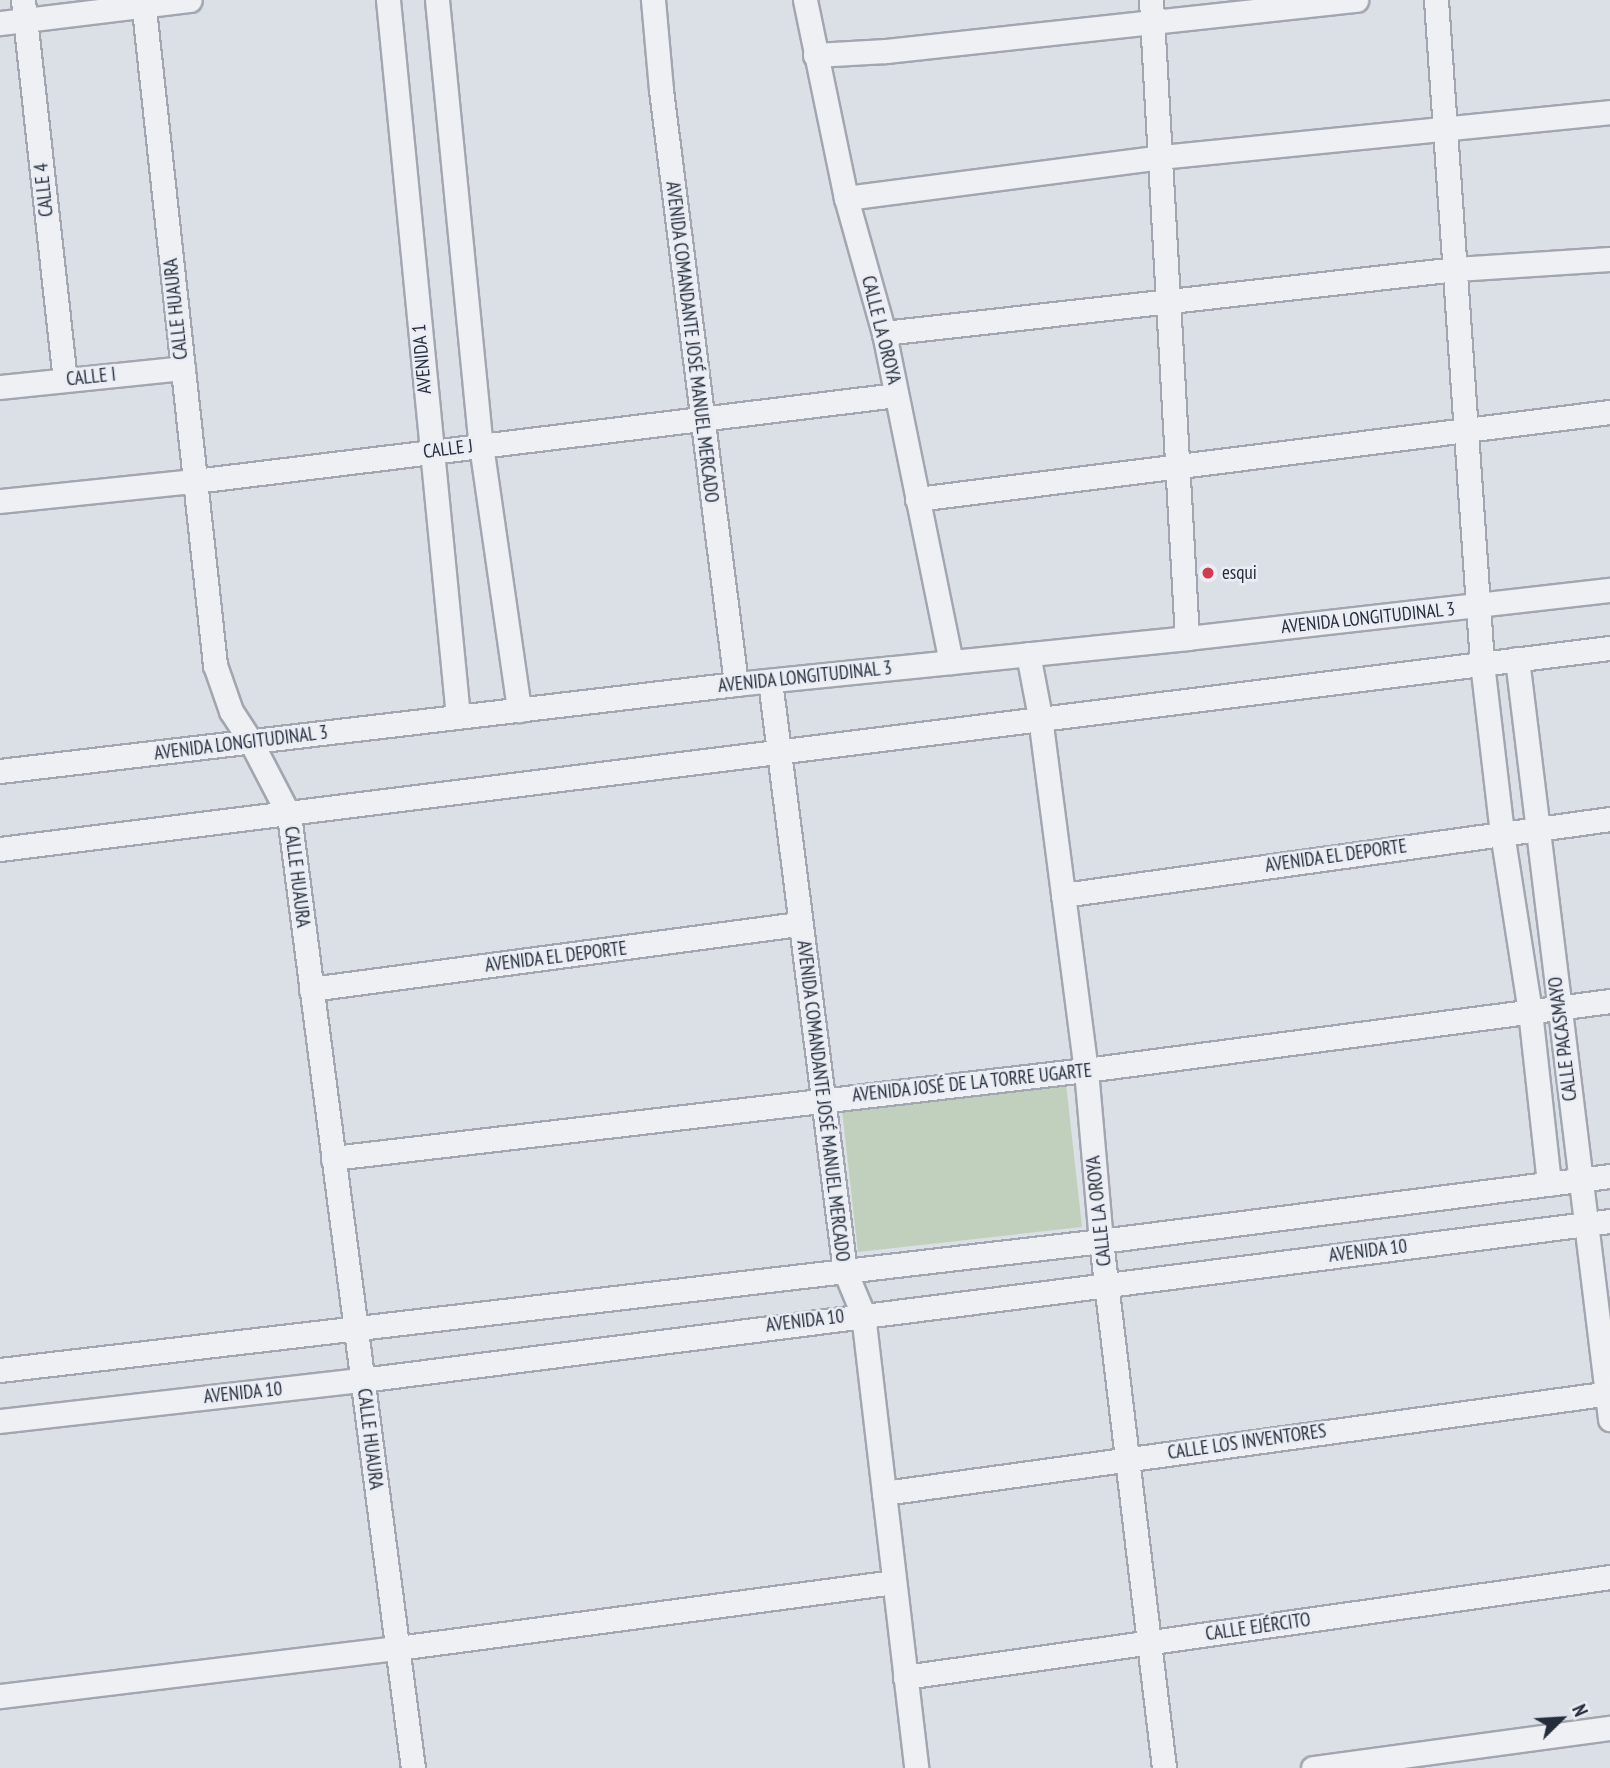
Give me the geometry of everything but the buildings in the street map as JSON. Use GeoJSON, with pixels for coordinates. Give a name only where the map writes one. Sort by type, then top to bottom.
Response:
{"type":"FeatureCollection","features":[{"type":"Feature","properties":{"kind":"street"},"geometry":{"type":"LineString","coordinates":[[0,23],[24,10],[190,0]]}},
{"type":"Feature","properties":{"kind":"street","name":"AVENIDA 1"},"geometry":{"type":"LineString","coordinates":[[388,0],[458,717]]}},
{"type":"Feature","properties":{"kind":"street"},"geometry":{"type":"LineString","coordinates":[[438,0],[481,445],[519,710]]}},
{"type":"Feature","properties":{"kind":"street","name":"AVENIDA COMANDANTE JOSÉ MANUEL MERCADO"},"geometry":{"type":"LineString","coordinates":[[653,0],[701,418],[736,684]]}},
{"type":"Feature","properties":{"kind":"street","name":"CALLE LA OROYA"},"geometry":{"type":"LineString","coordinates":[[806,0],[846,198],[884,333],[951,662]]}},
{"type":"Feature","properties":{"kind":"street"},"geometry":{"type":"LineString","coordinates":[[816,55],[886,51],[1153,11],[1356,0]]}},
{"type":"Feature","properties":{"kind":"street"},"geometry":{"type":"LineString","coordinates":[[1436,0],[1447,128],[1464,429],[1482,663],[1502,833],[1530,1011],[1549,1184]]}},
{"type":"Feature","properties":{"kind":"street","name":"CALLE HUAURA"},"geometry":{"type":"LineString","coordinates":[[143,3],[215,665],[231,711],[251,742],[289,815],[413,1768]]}},
{"type":"Feature","properties":{"kind":"street","name":"CALLE 4"},"geometry":{"type":"LineString","coordinates":[[24,10],[65,380]]}},
{"type":"Feature","properties":{"kind":"street"},"geometry":{"type":"LineString","coordinates":[[1153,11],[1187,638]]}},
{"type":"Feature","properties":{"kind":"street"},"geometry":{"type":"LineString","coordinates":[[846,198],[1160,157],[1610,112]]}},
{"type":"Feature","properties":{"kind":"street"},"geometry":{"type":"LineString","coordinates":[[884,333],[1456,270],[1610,259]]}},
{"type":"Feature","properties":{"kind":"street","name":"CALLE I"},"geometry":{"type":"LineString","coordinates":[[0,387],[183,368]]}},
{"type":"Feature","properties":{"kind":"street","name":"CALLE J"},"geometry":{"type":"LineString","coordinates":[[0,501],[195,481],[896,395]]}},
{"type":"Feature","properties":{"kind":"street"},"geometry":{"type":"LineString","coordinates":[[918,499],[1610,412]]}},
{"type":"Feature","properties":{"kind":"street","name":"AVENIDA LONGITUDINAL 3"},"geometry":{"type":"LineString","coordinates":[[0,771],[736,684],[1187,638],[1610,590]]}},
{"type":"Feature","properties":{"kind":"street"},"geometry":{"type":"LineString","coordinates":[[0,849],[779,753],[1040,717],[1610,648]]}},
{"type":"Feature","properties":{"kind":"street","name":"CALLE LA OROYA"},"geometry":{"type":"LineString","coordinates":[[1028,654],[1040,717],[1086,1070],[1101,1241],[1164,1768]]}},
{"type":"Feature","properties":{"kind":"street","name":"CALLE PACASMAYO"},"geometry":{"type":"LineString","coordinates":[[1517,659],[1609,1393],[1610,1419]]}},
{"type":"Feature","properties":{"kind":"street","name":"AVENIDA COMANDANTE JOSÉ MANUEL MERCADO"},"geometry":{"type":"LineString","coordinates":[[769,681],[845,1271],[863,1314],[916,1768]]}},
{"type":"Feature","properties":{"kind":"street","name":"AVENIDA EL DEPORTE"},"geometry":{"type":"LineString","coordinates":[[1063,895],[1610,819]]}},
{"type":"Feature","properties":{"kind":"street","name":"AVENIDA EL DEPORTE"},"geometry":{"type":"LineString","coordinates":[[311,989],[801,924]]}},
{"type":"Feature","properties":{"kind":"street","name":"AVENIDA JOSÉ DE LA TORRE UGARTE"},"geometry":{"type":"LineString","coordinates":[[333,1158],[1086,1070],[1610,1001]]}},
{"type":"Feature","properties":{"kind":"street"},"geometry":{"type":"LineString","coordinates":[[0,1370],[1101,1241],[1610,1176]]}},
{"type":"Feature","properties":{"kind":"street","name":"AVENIDA 10"},"geometry":{"type":"LineString","coordinates":[[0,1421],[362,1380],[863,1314],[1610,1221]]}},
{"type":"Feature","properties":{"kind":"street","name":"CALLE LOS INVENTORES"},"geometry":{"type":"LineString","coordinates":[[884,1493],[1609,1393]]}},
{"type":"Feature","properties":{"kind":"street","name":"CALLE EJÉRCITO"},"geometry":{"type":"LineString","coordinates":[[905,1677],[1610,1577]]}},
{"type":"Feature","properties":{"kind":"street"},"geometry":{"type":"LineString","coordinates":[[0,1696],[398,1648],[894,1582]]}},
{"type":"Feature","properties":{"kind":"street"},"geometry":{"type":"LineString","coordinates":[[1313,1768],[1610,1728]]}},
{"type":"Feature","properties":{"kind":"green space"},"geometry":{"type":"Polygon","coordinates":[[[1066,1084],[1082,1227],[858,1252],[842,1110],[1066,1084]]]}},
{"type":"Feature","properties":{"kind":"place","name":"esqui"},"geometry":{"type":"Point","coordinates":[1208,573]}}]}
